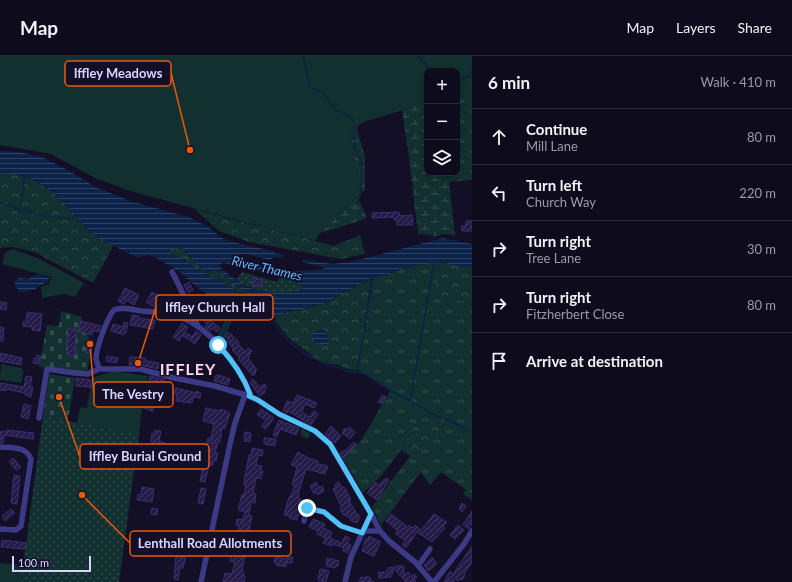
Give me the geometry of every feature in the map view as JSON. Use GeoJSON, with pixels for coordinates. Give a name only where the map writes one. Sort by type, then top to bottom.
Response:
{"type":"FeatureCollection","features":[{"type":"Feature","properties":{"kind":"street"},"geometry":{"type":"LineString","coordinates":[[172,272],[198,326],[232,361],[246,383],[250,394],[247,396],[230,444],[201,582]]}},
{"type":"Feature","properties":{"kind":"street"},"geometry":{"type":"LineString","coordinates":[[98,368],[96,359],[100,340],[106,323],[114,310],[128,309],[164,313],[178,316],[198,326]]}},
{"type":"Feature","properties":{"kind":"street"},"geometry":{"type":"LineString","coordinates":[[39,418],[47,370],[75,374],[88,374],[98,368],[140,369],[174,378],[215,386],[258,400],[279,414],[315,431],[330,444],[380,531],[433,582],[464,544],[472,531]]}},
{"type":"Feature","properties":{"kind":"street"},"geometry":{"type":"LineString","coordinates":[[0,447],[24,449],[29,453],[31,459],[22,526],[16,530],[0,529]]}},
{"type":"Feature","properties":{"kind":"street"},"geometry":{"type":"LineString","coordinates":[[304,521],[307,508],[324,512],[341,526],[363,532],[380,531]]}},
{"type":"Feature","properties":{"kind":"street"},"geometry":{"type":"LineString","coordinates":[[345,582],[351,557],[371,514]]}},
{"type":"Feature","properties":{"kind":"street"},"geometry":{"type":"LineString","coordinates":[[418,566],[430,549]]}},
{"type":"Feature","properties":{"kind":"green space"},"geometry":{"type":"Polygon","coordinates":[[[0,56],[472,56],[472,124],[469,95],[460,96],[460,68],[424,68],[424,104],[366,121],[349,131],[358,176],[359,192],[320,233],[315,241],[130,191],[95,178],[51,154],[0,145],[0,56]]]}},
{"type":"Feature","properties":{"kind":"green space"},"geometry":{"type":"Polygon","coordinates":[[[326,56],[424,75],[424,176],[448,176],[455,235],[443,234],[433,237],[433,235],[418,234],[402,110],[366,121],[358,125],[326,56]]]}},
{"type":"Feature","properties":{"kind":"green space"},"geometry":{"type":"Polygon","coordinates":[[[460,86],[472,86],[472,180],[449,182],[448,176],[460,176],[460,86]]]}},
{"type":"Feature","properties":{"kind":"green space"},"geometry":{"type":"Polygon","coordinates":[[[358,125],[357,129],[365,157],[365,191],[359,192],[357,169],[349,131],[358,125]]]}},
{"type":"Feature","properties":{"kind":"green space"},"geometry":{"type":"Polygon","coordinates":[[[349,131],[357,169],[359,192],[362,192],[359,200],[367,218],[320,233],[352,199],[342,148],[349,131]]]}},
{"type":"Feature","properties":{"kind":"green space"},"geometry":{"type":"Polygon","coordinates":[[[7,173],[25,176],[40,183],[54,193],[88,230],[114,245],[93,283],[34,252],[13,247],[0,248],[0,174],[7,173]]]}},
{"type":"Feature","properties":{"kind":"green space"},"geometry":{"type":"Polygon","coordinates":[[[194,209],[334,246],[360,235],[365,254],[341,259],[249,242],[219,231],[194,209]]]}},
{"type":"Feature","properties":{"kind":"green space"},"geometry":{"type":"Polygon","coordinates":[[[179,247],[184,249],[191,259],[207,272],[215,268],[244,292],[243,295],[221,279],[215,280],[183,259],[169,253],[169,250],[179,247]]]}},
{"type":"Feature","properties":{"kind":"green space"},"geometry":{"type":"Polygon","coordinates":[[[12,249],[38,258],[84,283],[75,297],[64,294],[42,298],[41,287],[49,284],[51,277],[2,264],[5,253],[12,249]]]}},
{"type":"Feature","properties":{"kind":"green space"},"geometry":{"type":"Polygon","coordinates":[[[444,263],[434,293],[472,303],[472,500],[463,494],[466,490],[441,472],[430,485],[421,472],[381,525],[372,507],[410,456],[448,421],[424,409],[401,450],[381,476],[363,493],[343,459],[362,439],[390,391],[358,370],[372,278],[418,265],[444,263]]]}},
{"type":"Feature","properties":{"kind":"green space"},"geometry":{"type":"Polygon","coordinates":[[[444,263],[472,268],[472,303],[433,293],[444,263]]]}},
{"type":"Feature","properties":{"kind":"green space"},"geometry":{"type":"Polygon","coordinates":[[[242,272],[277,282],[280,276],[301,285],[303,289],[287,293],[259,290],[236,280],[242,272]]]}},
{"type":"Feature","properties":{"kind":"green space"},"geometry":{"type":"Polygon","coordinates":[[[371,279],[358,370],[345,369],[340,365],[330,364],[318,360],[287,337],[274,315],[323,304],[371,279]]]}},
{"type":"Feature","properties":{"kind":"green space"},"geometry":{"type":"Polygon","coordinates":[[[230,309],[235,311],[223,343],[217,338],[230,309]]]}},
{"type":"Feature","properties":{"kind":"green space"},"geometry":{"type":"Polygon","coordinates":[[[61,311],[82,317],[80,326],[85,334],[89,335],[86,352],[91,353],[87,373],[39,367],[47,325],[59,326],[61,311]]]}},
{"type":"Feature","properties":{"kind":"green space"},"geometry":{"type":"Polygon","coordinates":[[[1,364],[22,368],[24,371],[21,383],[0,380],[1,364]]]}},
{"type":"Feature","properties":{"kind":"green space"},"geometry":{"type":"Polygon","coordinates":[[[113,371],[148,376],[141,407],[139,435],[77,423],[80,407],[87,408],[92,378],[113,371]]]}},
{"type":"Feature","properties":{"kind":"green space"},"geometry":{"type":"Polygon","coordinates":[[[49,374],[75,378],[68,421],[43,416],[49,374]]]}},
{"type":"Feature","properties":{"kind":"green space"},"geometry":{"type":"Polygon","coordinates":[[[424,409],[448,421],[410,456],[401,450],[424,409]]]}},
{"type":"Feature","properties":{"kind":"green space"},"geometry":{"type":"Polygon","coordinates":[[[43,416],[139,435],[119,582],[21,582],[43,416]]]}},
{"type":"Feature","properties":{"kind":"green space"},"geometry":{"type":"Polygon","coordinates":[[[302,429],[311,434],[308,439],[300,435],[302,429]]]}},
{"type":"Feature","properties":{"kind":"green space"},"geometry":{"type":"Polygon","coordinates":[[[0,563],[24,565],[21,582],[0,582],[0,563]]]}},
{"type":"Feature","properties":{"kind":"water","name":"River Thames"},"geometry":{"type":"Polygon","coordinates":[[[0,151],[20,152],[42,157],[64,168],[91,185],[130,201],[189,217],[210,228],[224,239],[274,251],[274,253],[284,255],[283,258],[274,257],[270,260],[245,254],[232,255],[232,258],[289,271],[326,268],[302,262],[302,259],[332,264],[350,262],[443,238],[472,244],[472,268],[444,263],[424,264],[400,269],[387,275],[372,278],[323,304],[272,316],[262,313],[235,311],[221,305],[181,273],[155,257],[147,255],[139,258],[96,236],[59,198],[36,181],[19,175],[0,174],[0,151]],[[179,247],[170,250],[169,253],[183,259],[215,280],[221,279],[243,295],[244,292],[215,269],[211,273],[203,269],[192,260],[184,249],[179,247]],[[223,263],[219,265],[222,269],[246,287],[270,293],[293,292],[303,289],[301,285],[287,278],[223,263]]]}},
{"type":"Feature","properties":{"kind":"water"},"geometry":{"type":"Polygon","coordinates":[[[37,274],[49,278],[48,282],[34,290],[20,292],[14,281],[19,278],[28,279],[37,274]]]}},
{"type":"Feature","properties":{"kind":"water"},"geometry":{"type":"Polygon","coordinates":[[[323,329],[326,331],[329,343],[327,345],[313,341],[312,334],[323,329]]]}},
{"type":"Feature","properties":{"kind":"building"},"geometry":{"type":"Polygon","coordinates":[[[399,212],[400,216],[412,215],[413,225],[397,225],[397,219],[394,220],[393,217],[372,218],[372,213],[399,212]]]}},
{"type":"Feature","properties":{"kind":"building"},"geometry":{"type":"Polygon","coordinates":[[[466,221],[472,221],[472,231],[462,231],[461,226],[466,226],[466,221]]]}},
{"type":"Feature","properties":{"kind":"building"},"geometry":{"type":"Polygon","coordinates":[[[253,278],[262,280],[261,286],[252,284],[253,278]]]}},
{"type":"Feature","properties":{"kind":"building"},"geometry":{"type":"Polygon","coordinates":[[[189,282],[193,290],[188,293],[184,285],[189,282]]]}},
{"type":"Feature","properties":{"kind":"building"},"geometry":{"type":"Polygon","coordinates":[[[125,288],[139,295],[134,305],[126,300],[124,304],[118,301],[125,288]]]}},
{"type":"Feature","properties":{"kind":"building"},"geometry":{"type":"Polygon","coordinates":[[[152,292],[162,297],[156,308],[146,302],[152,292]]]}},
{"type":"Feature","properties":{"kind":"building"},"geometry":{"type":"Polygon","coordinates":[[[0,302],[7,303],[6,310],[0,309],[0,302]]]}},
{"type":"Feature","properties":{"kind":"building"},"geometry":{"type":"Polygon","coordinates":[[[201,307],[208,314],[205,316],[220,328],[217,332],[212,328],[210,331],[205,327],[207,324],[196,313],[195,310],[201,307]]]}},
{"type":"Feature","properties":{"kind":"building"},"geometry":{"type":"Polygon","coordinates":[[[27,312],[42,314],[40,331],[32,330],[32,327],[23,326],[23,321],[26,321],[27,312]]]}},
{"type":"Feature","properties":{"kind":"building"},"geometry":{"type":"Polygon","coordinates":[[[132,315],[139,316],[138,318],[155,320],[153,329],[130,325],[132,315]]]}},
{"type":"Feature","properties":{"kind":"building"},"geometry":{"type":"Polygon","coordinates":[[[81,321],[101,326],[98,332],[93,331],[92,335],[78,331],[81,321]]]}},
{"type":"Feature","properties":{"kind":"building"},"geometry":{"type":"Polygon","coordinates":[[[124,322],[128,323],[126,333],[124,333],[124,335],[111,331],[113,324],[123,327],[124,322]]]}},
{"type":"Feature","properties":{"kind":"building"},"geometry":{"type":"Polygon","coordinates":[[[182,323],[188,327],[185,332],[192,337],[196,331],[201,335],[195,344],[182,335],[179,341],[173,337],[182,323]]]}},
{"type":"Feature","properties":{"kind":"building"},"geometry":{"type":"Polygon","coordinates":[[[0,327],[4,328],[3,341],[0,341],[0,327]]]}},
{"type":"Feature","properties":{"kind":"building"},"geometry":{"type":"Polygon","coordinates":[[[68,329],[76,329],[75,356],[67,355],[68,329]]]}},
{"type":"Feature","properties":{"kind":"building"},"geometry":{"type":"Polygon","coordinates":[[[229,332],[239,342],[238,344],[245,351],[248,348],[252,351],[248,358],[257,370],[253,376],[238,359],[240,358],[232,350],[234,349],[227,341],[228,339],[225,336],[229,332]]]}},
{"type":"Feature","properties":{"kind":"building"},"geometry":{"type":"Polygon","coordinates":[[[88,339],[93,340],[91,353],[86,353],[88,339]]]}},
{"type":"Feature","properties":{"kind":"building"},"geometry":{"type":"Polygon","coordinates":[[[0,353],[22,358],[21,365],[0,361],[0,353]]]}},
{"type":"Feature","properties":{"kind":"building"},"geometry":{"type":"Polygon","coordinates":[[[37,355],[41,356],[39,364],[33,363],[34,358],[36,359],[37,355]]]}},
{"type":"Feature","properties":{"kind":"building"},"geometry":{"type":"Polygon","coordinates":[[[107,356],[118,358],[117,363],[106,361],[107,356]]]}},
{"type":"Feature","properties":{"kind":"building"},"geometry":{"type":"Polygon","coordinates":[[[130,357],[146,358],[146,361],[159,363],[158,369],[141,365],[129,365],[130,357]]]}},
{"type":"Feature","properties":{"kind":"building"},"geometry":{"type":"Polygon","coordinates":[[[216,375],[230,379],[228,385],[214,381],[216,375]]]}},
{"type":"Feature","properties":{"kind":"building"},"geometry":{"type":"Polygon","coordinates":[[[26,376],[32,377],[30,387],[33,387],[31,397],[25,395],[25,393],[6,389],[6,391],[0,390],[0,383],[24,387],[26,376]]]}},
{"type":"Feature","properties":{"kind":"building"},"geometry":{"type":"Polygon","coordinates":[[[150,376],[165,380],[164,386],[159,385],[158,389],[147,388],[150,376]]]}},
{"type":"Feature","properties":{"kind":"building"},"geometry":{"type":"Polygon","coordinates":[[[76,378],[91,380],[91,387],[76,386],[76,378]]]}},
{"type":"Feature","properties":{"kind":"building"},"geometry":{"type":"Polygon","coordinates":[[[253,379],[260,387],[264,384],[267,387],[264,390],[265,392],[260,396],[250,383],[253,379]]]}},
{"type":"Feature","properties":{"kind":"building"},"geometry":{"type":"Polygon","coordinates":[[[176,388],[201,393],[200,398],[193,397],[192,403],[176,401],[177,394],[174,394],[176,388]]]}},
{"type":"Feature","properties":{"kind":"building"},"geometry":{"type":"Polygon","coordinates":[[[297,395],[317,403],[314,408],[305,404],[302,412],[309,417],[314,411],[318,414],[311,425],[288,411],[287,413],[283,411],[287,401],[293,403],[297,395]]]}},
{"type":"Feature","properties":{"kind":"building"},"geometry":{"type":"Polygon","coordinates":[[[382,395],[386,397],[382,404],[378,402],[382,395]]]}},
{"type":"Feature","properties":{"kind":"building"},"geometry":{"type":"Polygon","coordinates":[[[146,400],[155,404],[153,411],[143,408],[146,400]]]}},
{"type":"Feature","properties":{"kind":"building"},"geometry":{"type":"Polygon","coordinates":[[[24,404],[31,406],[28,419],[21,417],[24,404]]]}},
{"type":"Feature","properties":{"kind":"building"},"geometry":{"type":"Polygon","coordinates":[[[206,408],[220,411],[221,409],[230,413],[225,428],[222,428],[220,442],[218,442],[215,453],[218,453],[216,461],[214,461],[212,466],[209,465],[205,482],[200,481],[205,456],[209,457],[212,444],[207,443],[208,438],[211,438],[214,424],[203,421],[206,408]]]}},
{"type":"Feature","properties":{"kind":"building"},"geometry":{"type":"Polygon","coordinates":[[[261,409],[274,418],[266,429],[261,426],[266,421],[257,414],[261,409]]]}},
{"type":"Feature","properties":{"kind":"building"},"geometry":{"type":"Polygon","coordinates":[[[279,420],[299,428],[296,435],[280,429],[277,437],[273,435],[279,420]]]}},
{"type":"Feature","properties":{"kind":"building"},"geometry":{"type":"Polygon","coordinates":[[[331,426],[341,436],[335,443],[325,434],[331,426]]]}},
{"type":"Feature","properties":{"kind":"building"},"geometry":{"type":"Polygon","coordinates":[[[349,427],[355,432],[350,439],[342,433],[345,428],[347,430],[349,427]]]}},
{"type":"Feature","properties":{"kind":"building"},"geometry":{"type":"Polygon","coordinates":[[[7,430],[34,433],[33,439],[4,435],[3,443],[0,443],[0,431],[7,432],[7,430]]]}},
{"type":"Feature","properties":{"kind":"building"},"geometry":{"type":"Polygon","coordinates":[[[155,430],[161,431],[159,441],[165,443],[164,448],[153,446],[153,442],[151,442],[152,433],[154,434],[155,430]]]}},
{"type":"Feature","properties":{"kind":"building"},"geometry":{"type":"Polygon","coordinates":[[[245,432],[251,433],[250,442],[244,441],[245,432]]]}},
{"type":"Feature","properties":{"kind":"building"},"geometry":{"type":"Polygon","coordinates":[[[264,438],[276,439],[275,446],[264,444],[264,438]]]}},
{"type":"Feature","properties":{"kind":"building"},"geometry":{"type":"Polygon","coordinates":[[[354,442],[357,445],[343,458],[340,453],[345,451],[354,442]]]}},
{"type":"Feature","properties":{"kind":"building"},"geometry":{"type":"Polygon","coordinates":[[[252,448],[263,450],[262,456],[258,455],[256,465],[262,466],[261,471],[263,471],[261,479],[256,478],[253,493],[256,494],[255,503],[251,502],[249,516],[252,516],[249,531],[252,531],[252,539],[250,539],[249,542],[247,556],[245,556],[242,571],[244,572],[243,575],[245,576],[244,582],[223,582],[225,573],[232,574],[235,562],[230,561],[233,547],[241,548],[243,536],[237,534],[239,525],[236,525],[237,519],[242,520],[245,512],[238,510],[242,494],[244,495],[246,485],[244,485],[245,476],[249,455],[251,456],[252,448]]]}},
{"type":"Feature","properties":{"kind":"building"},"geometry":{"type":"Polygon","coordinates":[[[298,452],[308,458],[318,461],[318,464],[328,466],[325,474],[306,469],[298,494],[299,493],[299,499],[303,500],[297,520],[289,518],[290,516],[284,515],[288,500],[295,486],[292,485],[297,467],[291,465],[298,452]]]}},
{"type":"Feature","properties":{"kind":"building"},"geometry":{"type":"Polygon","coordinates":[[[13,458],[21,467],[17,471],[9,462],[13,458]]]}},
{"type":"Feature","properties":{"kind":"building"},"geometry":{"type":"Polygon","coordinates":[[[14,475],[20,476],[17,504],[11,503],[14,475]]]}},
{"type":"Feature","properties":{"kind":"building"},"geometry":{"type":"Polygon","coordinates":[[[385,478],[389,480],[377,500],[367,493],[375,482],[379,485],[385,478]]]}},
{"type":"Feature","properties":{"kind":"building"},"geometry":{"type":"Polygon","coordinates":[[[316,482],[319,488],[322,486],[324,491],[318,495],[316,492],[314,494],[310,486],[316,482]]]}},
{"type":"Feature","properties":{"kind":"building"},"geometry":{"type":"Polygon","coordinates":[[[339,482],[342,488],[344,487],[346,490],[351,500],[349,501],[357,514],[360,516],[357,523],[350,520],[351,518],[345,515],[344,516],[340,509],[342,508],[333,489],[336,488],[334,485],[339,482]]]}},
{"type":"Feature","properties":{"kind":"building"},"geometry":{"type":"Polygon","coordinates":[[[142,487],[154,489],[152,502],[137,500],[138,494],[141,494],[142,487]]]}},
{"type":"Feature","properties":{"kind":"building"},"geometry":{"type":"Polygon","coordinates":[[[201,488],[206,489],[203,504],[198,503],[201,488]]]}},
{"type":"Feature","properties":{"kind":"building"},"geometry":{"type":"Polygon","coordinates":[[[462,503],[466,506],[462,512],[459,509],[462,503]]]}},
{"type":"Feature","properties":{"kind":"building"},"geometry":{"type":"Polygon","coordinates":[[[152,508],[158,509],[157,515],[151,514],[152,508]]]}},
{"type":"Feature","properties":{"kind":"building"},"geometry":{"type":"Polygon","coordinates":[[[11,509],[15,513],[5,521],[2,516],[11,509]]]}},
{"type":"Feature","properties":{"kind":"building"},"geometry":{"type":"Polygon","coordinates":[[[472,511],[472,523],[469,529],[463,525],[472,511]]]}},
{"type":"Feature","properties":{"kind":"building"},"geometry":{"type":"Polygon","coordinates":[[[391,514],[408,527],[409,525],[412,528],[415,525],[421,530],[434,514],[447,522],[443,526],[445,528],[432,542],[417,532],[406,548],[402,545],[405,541],[395,533],[398,531],[386,521],[391,514]]]}},
{"type":"Feature","properties":{"kind":"building"},"geometry":{"type":"Polygon","coordinates":[[[313,519],[325,524],[323,528],[332,532],[330,538],[342,543],[345,536],[350,538],[347,543],[351,545],[348,553],[343,551],[344,548],[333,544],[332,546],[323,543],[326,538],[317,534],[318,531],[309,527],[313,519]]]}},
{"type":"Feature","properties":{"kind":"building"},"geometry":{"type":"Polygon","coordinates":[[[458,525],[464,530],[455,539],[450,535],[458,525]]]}},
{"type":"Feature","properties":{"kind":"building"},"geometry":{"type":"Polygon","coordinates":[[[369,536],[381,542],[374,556],[362,551],[366,538],[368,539],[369,536]]]}},
{"type":"Feature","properties":{"kind":"building"},"geometry":{"type":"Polygon","coordinates":[[[2,540],[26,543],[25,549],[1,547],[2,540]]]}},
{"type":"Feature","properties":{"kind":"building"},"geometry":{"type":"Polygon","coordinates":[[[472,546],[472,562],[462,580],[460,579],[458,581],[455,578],[453,582],[444,582],[450,571],[453,574],[472,546]]]}},
{"type":"Feature","properties":{"kind":"building"},"geometry":{"type":"Polygon","coordinates":[[[176,555],[186,556],[183,568],[180,568],[178,580],[174,579],[176,555]]]}},
{"type":"Feature","properties":{"kind":"building"},"geometry":{"type":"Polygon","coordinates":[[[275,557],[287,559],[287,557],[293,557],[292,563],[287,562],[286,567],[276,565],[274,562],[275,557]]]}},
{"type":"Feature","properties":{"kind":"building"},"geometry":{"type":"Polygon","coordinates":[[[432,557],[437,564],[428,571],[424,565],[432,557]]]}},
{"type":"Feature","properties":{"kind":"building"},"geometry":{"type":"Polygon","coordinates":[[[327,558],[339,561],[338,566],[335,568],[326,566],[327,558]]]}},
{"type":"Feature","properties":{"kind":"building"},"geometry":{"type":"Polygon","coordinates":[[[395,566],[404,566],[404,575],[408,572],[412,577],[414,574],[417,577],[414,580],[416,582],[406,582],[395,570],[395,566]]]}},
{"type":"Feature","properties":{"kind":"building"},"geometry":{"type":"Polygon","coordinates":[[[393,567],[393,574],[391,574],[391,577],[379,578],[378,572],[387,572],[388,568],[393,567]]]}},
{"type":"Feature","properties":{"kind":"building"},"geometry":{"type":"Polygon","coordinates":[[[320,569],[329,571],[326,582],[318,580],[320,569]]]}},
{"type":"Feature","properties":{"kind":"building"},"geometry":{"type":"Polygon","coordinates":[[[366,576],[371,578],[370,580],[374,582],[359,582],[361,577],[366,578],[366,576]]]}},
{"type":"Feature","properties":{"kind":"waterway"},"geometry":{"type":"LineString","coordinates":[[303,56],[310,87],[325,94],[335,110],[352,117],[353,121]]}},
{"type":"Feature","properties":{"kind":"waterway"},"geometry":{"type":"LineString","coordinates":[[418,56],[428,68]]}},
{"type":"Feature","properties":{"kind":"waterway"},"geometry":{"type":"LineString","coordinates":[[460,79],[467,77],[472,71]]}},
{"type":"Feature","properties":{"kind":"waterway"},"geometry":{"type":"LineString","coordinates":[[354,127],[354,145],[362,166],[361,190],[358,197],[358,203]]}},
{"type":"Feature","properties":{"kind":"waterway"},"geometry":{"type":"LineString","coordinates":[[18,213],[22,199],[24,175]]}},
{"type":"Feature","properties":{"kind":"waterway"},"geometry":{"type":"LineString","coordinates":[[0,203],[48,217],[72,218],[76,214]]}},
{"type":"Feature","properties":{"kind":"waterway"},"geometry":{"type":"LineString","coordinates":[[434,263],[410,401],[433,414],[472,432]]}},
{"type":"Feature","properties":{"kind":"waterway"},"geometry":{"type":"LineString","coordinates":[[373,278],[356,372],[367,375],[410,401]]}},
{"type":"Feature","properties":{"kind":"waterway"},"geometry":{"type":"LineString","coordinates":[[222,336],[234,309]]}},
{"type":"Feature","properties":{"kind":"waterway"},"geometry":{"type":"LineString","coordinates":[[271,314],[280,331],[287,340],[305,354],[330,366],[339,367],[345,371],[356,372]]}},
{"type":"Feature","properties":{"kind":"place","name":"Iffley Meadows"},"geometry":{"type":"Point","coordinates":[190,150]}},
{"type":"Feature","properties":{"kind":"place","name":"The Vestry"},"geometry":{"type":"Point","coordinates":[90,344]}},
{"type":"Feature","properties":{"kind":"place","name":"Iffley Church Hall"},"geometry":{"type":"Point","coordinates":[138,363]}},
{"type":"Feature","properties":{"kind":"place","name":"Iffley Burial Ground"},"geometry":{"type":"Point","coordinates":[59,397]}},
{"type":"Feature","properties":{"kind":"place","name":"Lenthall Road Allotments"},"geometry":{"type":"Point","coordinates":[82,495]}},
{"type":"Feature","properties":{"kind":"district","name":"IFFLEY"},"geometry":{"type":"Point","coordinates":[188,369]}},
{"type":"Feature","properties":{"kind":"route"},"geometry":{"type":"LineString","coordinates":[[218,345],[240,373],[246,383],[250,394],[249,396],[258,400],[279,414],[315,431],[330,444],[371,514],[362,533],[341,526],[324,512],[307,508]]}}]}
